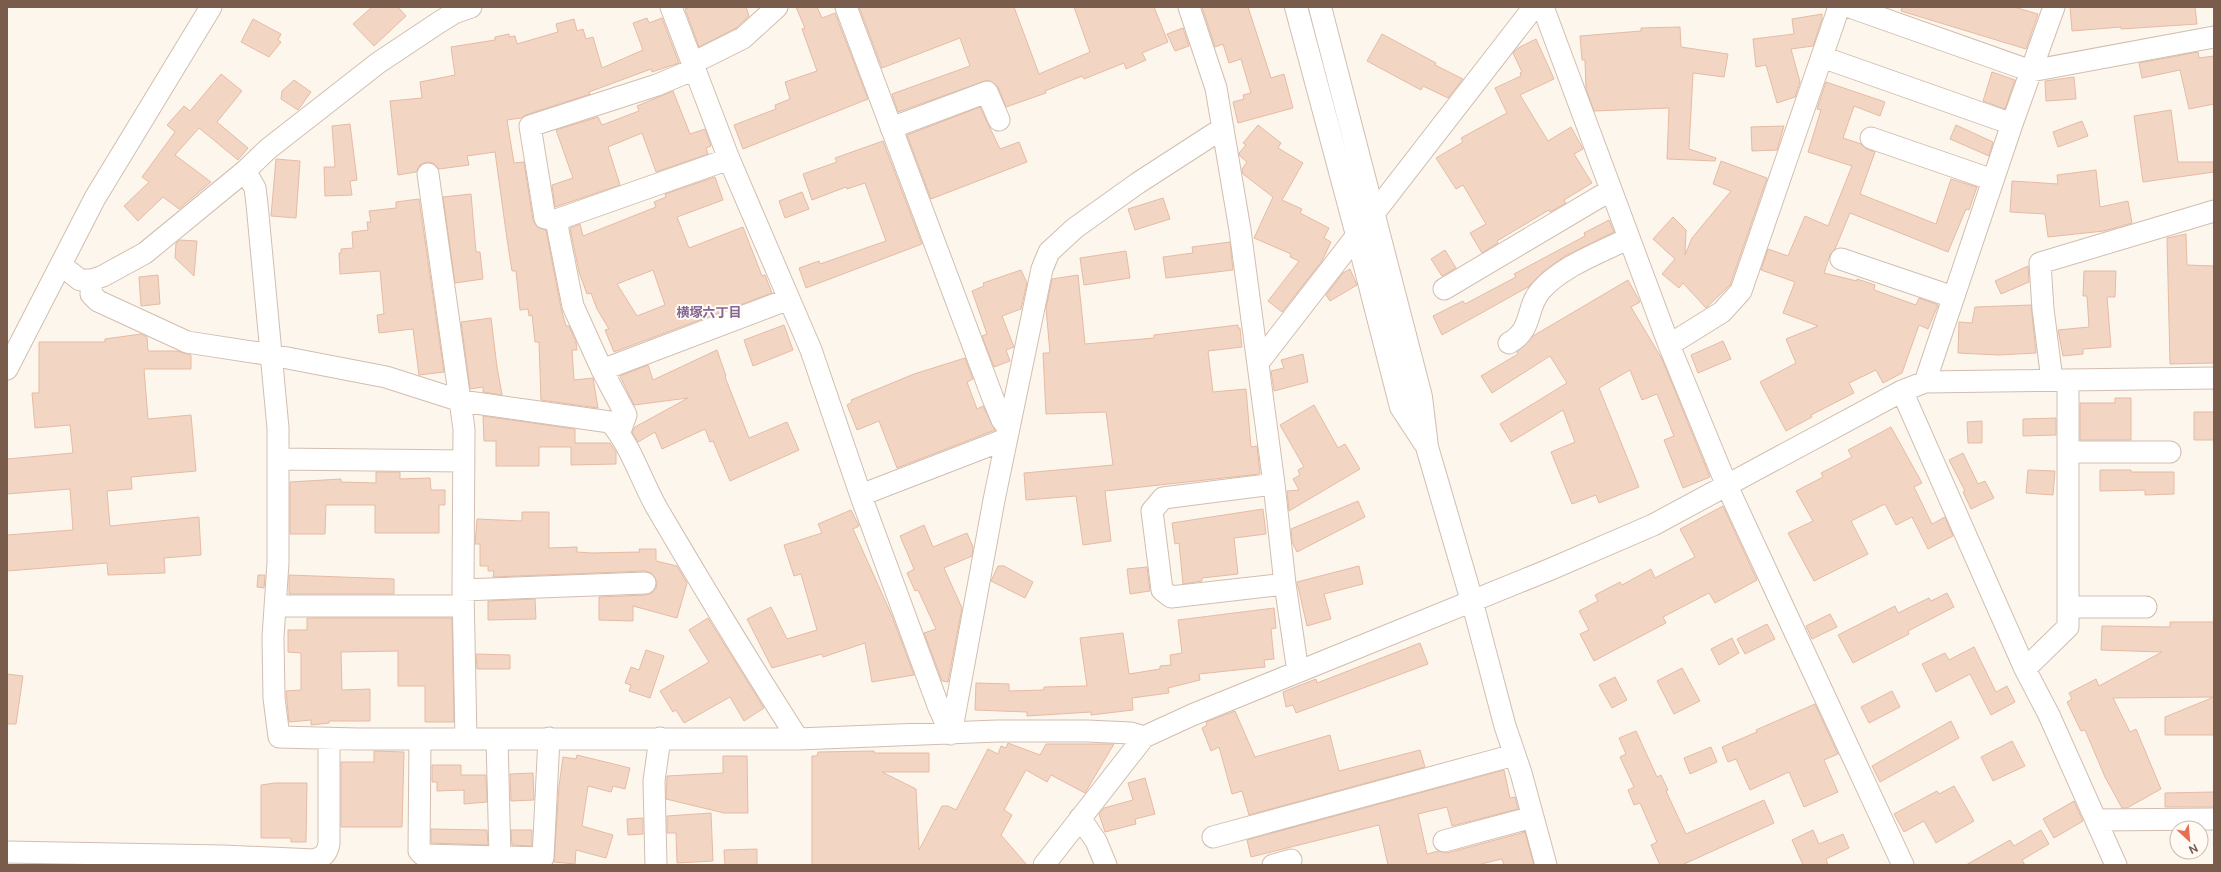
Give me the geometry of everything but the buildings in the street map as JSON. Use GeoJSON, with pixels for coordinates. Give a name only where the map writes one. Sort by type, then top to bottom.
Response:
{"type":"FeatureCollection","features":[{"type":"Feature","properties":{"kind":"street"},"geometry":{"type":"LineString","coordinates":[[7,369],[95,198],[211,7]]}},
{"type":"Feature","properties":{"kind":"street"},"geometry":{"type":"LineString","coordinates":[[61,265],[80,280],[92,280],[103,276],[145,253],[245,171],[268,149],[378,63],[443,19],[471,7]]}},
{"type":"Feature","properties":{"kind":"street"},"geometry":{"type":"LineString","coordinates":[[671,7],[729,159],[811,350],[860,495],[939,708],[951,734]]}},
{"type":"Feature","properties":{"kind":"street"},"geometry":{"type":"LineString","coordinates":[[729,159],[556,220],[545,218],[530,126],[657,84],[694,66],[743,38],[777,7]]}},
{"type":"Feature","properties":{"kind":"street"},"geometry":{"type":"LineString","coordinates":[[846,7],[1007,433]]}},
{"type":"Feature","properties":{"kind":"street"},"geometry":{"type":"LineString","coordinates":[[1189,7],[1216,88],[1240,230],[1274,484],[1285,584],[1298,672]]}},
{"type":"Feature","properties":{"kind":"street"},"geometry":{"type":"LineString","coordinates":[[1296,7],[1358,235],[1401,407],[1427,447]]}},
{"type":"Feature","properties":{"kind":"street"},"geometry":{"type":"LineString","coordinates":[[1320,7],[1421,397],[1427,447],[1546,865]]}},
{"type":"Feature","properties":{"kind":"street"},"geometry":{"type":"LineString","coordinates":[[1258,363],[1530,12],[1539,7]]}},
{"type":"Feature","properties":{"kind":"street"},"geometry":{"type":"LineString","coordinates":[[1543,7],[1669,345],[1727,486],[1903,865]]}},
{"type":"Feature","properties":{"kind":"street"},"geometry":{"type":"LineString","coordinates":[[1669,345],[1722,312],[1741,292],[1839,7]]}},
{"type":"Feature","properties":{"kind":"street"},"geometry":{"type":"LineString","coordinates":[[1850,7],[2031,72],[2214,37]]}},
{"type":"Feature","properties":{"kind":"street"},"geometry":{"type":"LineString","coordinates":[[1925,382],[2012,124],[2054,7]]}},
{"type":"Feature","properties":{"kind":"street"},"geometry":{"type":"LineString","coordinates":[[1822,57],[2012,124]]}},
{"type":"Feature","properties":{"kind":"street"},"geometry":{"type":"LineString","coordinates":[[891,128],[987,92],[999,120]]}},
{"type":"Feature","properties":{"kind":"street"},"geometry":{"type":"LineString","coordinates":[[951,734],[1007,433],[1042,269],[1049,252],[1075,228],[1094,214],[1138,183],[1223,128]]}},
{"type":"Feature","properties":{"kind":"street"},"geometry":{"type":"LineString","coordinates":[[1871,138],[1993,180]]}},
{"type":"Feature","properties":{"kind":"street"},"geometry":{"type":"LineString","coordinates":[[245,171],[255,188],[278,428],[278,563],[273,637],[274,698],[278,737],[329,739],[798,739],[997,731],[1087,731],[1131,733],[1144,737]]}},
{"type":"Feature","properties":{"kind":"street"},"geometry":{"type":"LineString","coordinates":[[428,174],[464,430],[463,598],[466,739]]}},
{"type":"Feature","properties":{"kind":"street"},"geometry":{"type":"LineString","coordinates":[[1444,289],[1611,190]]}},
{"type":"Feature","properties":{"kind":"street"},"geometry":{"type":"LineString","coordinates":[[2025,669],[2068,627],[2068,452],[2060,380],[2040,263],[2214,211]]}},
{"type":"Feature","properties":{"kind":"street"},"geometry":{"type":"LineString","coordinates":[[556,220],[573,306],[602,370],[626,414],[619,434]]}},
{"type":"Feature","properties":{"kind":"street"},"geometry":{"type":"LineString","coordinates":[[1509,343],[1522,335],[1541,290],[1562,273],[1629,238]]}},
{"type":"Feature","properties":{"kind":"street"},"geometry":{"type":"LineString","coordinates":[[1841,259],[1953,297]]}},
{"type":"Feature","properties":{"kind":"street"},"geometry":{"type":"LineString","coordinates":[[92,280],[91,294],[98,301],[182,341],[205,346],[272,355],[386,377],[461,401],[501,408],[610,422],[619,434],[657,508],[746,658],[798,739]]}},
{"type":"Feature","properties":{"kind":"street"},"geometry":{"type":"LineString","coordinates":[[602,370],[789,299]]}},
{"type":"Feature","properties":{"kind":"street"},"geometry":{"type":"LineString","coordinates":[[1044,865],[1144,737],[1192,715],[1472,601],[1653,525],[1902,391],[1925,382],[2214,378]]}},
{"type":"Feature","properties":{"kind":"street"},"geometry":{"type":"LineString","coordinates":[[1902,391],[2025,669],[2049,715],[2098,820],[2116,865]]}},
{"type":"Feature","properties":{"kind":"street"},"geometry":{"type":"LineString","coordinates":[[860,495],[1007,433]]}},
{"type":"Feature","properties":{"kind":"street"},"geometry":{"type":"LineString","coordinates":[[2068,452],[2170,452]]}},
{"type":"Feature","properties":{"kind":"street"},"geometry":{"type":"LineString","coordinates":[[279,459],[464,461]]}},
{"type":"Feature","properties":{"kind":"street"},"geometry":{"type":"LineString","coordinates":[[1274,484],[1163,498],[1152,511],[1162,590],[1172,597],[1285,584]]}},
{"type":"Feature","properties":{"kind":"street"},"geometry":{"type":"LineString","coordinates":[[276,606],[463,598],[645,583]]}},
{"type":"Feature","properties":{"kind":"street"},"geometry":{"type":"LineString","coordinates":[[2068,607],[2146,607]]}},
{"type":"Feature","properties":{"kind":"street"},"geometry":{"type":"LineString","coordinates":[[420,739],[419,851],[423,856],[543,858],[549,738]]}},
{"type":"Feature","properties":{"kind":"street"},"geometry":{"type":"LineString","coordinates":[[656,865],[654,781],[660,738]]}},
{"type":"Feature","properties":{"kind":"street"},"geometry":{"type":"LineString","coordinates":[[7,852],[223,856],[326,861],[328,844],[329,739]]}},
{"type":"Feature","properties":{"kind":"street"},"geometry":{"type":"LineString","coordinates":[[497,739],[500,857]]}},
{"type":"Feature","properties":{"kind":"street"},"geometry":{"type":"LineString","coordinates":[[1213,837],[1514,755]]}},
{"type":"Feature","properties":{"kind":"street"},"geometry":{"type":"LineString","coordinates":[[1444,841],[1533,817]]}},
{"type":"Feature","properties":{"kind":"street"},"geometry":{"type":"LineString","coordinates":[[1080,818],[1096,841],[1106,865]]}},
{"type":"Feature","properties":{"kind":"street"},"geometry":{"type":"LineString","coordinates":[[2098,820],[2214,819]]}},
{"type":"Feature","properties":{"kind":"district","name":"横塚六丁目"},"geometry":{"type":"Point","coordinates":[709,312]}}]}
